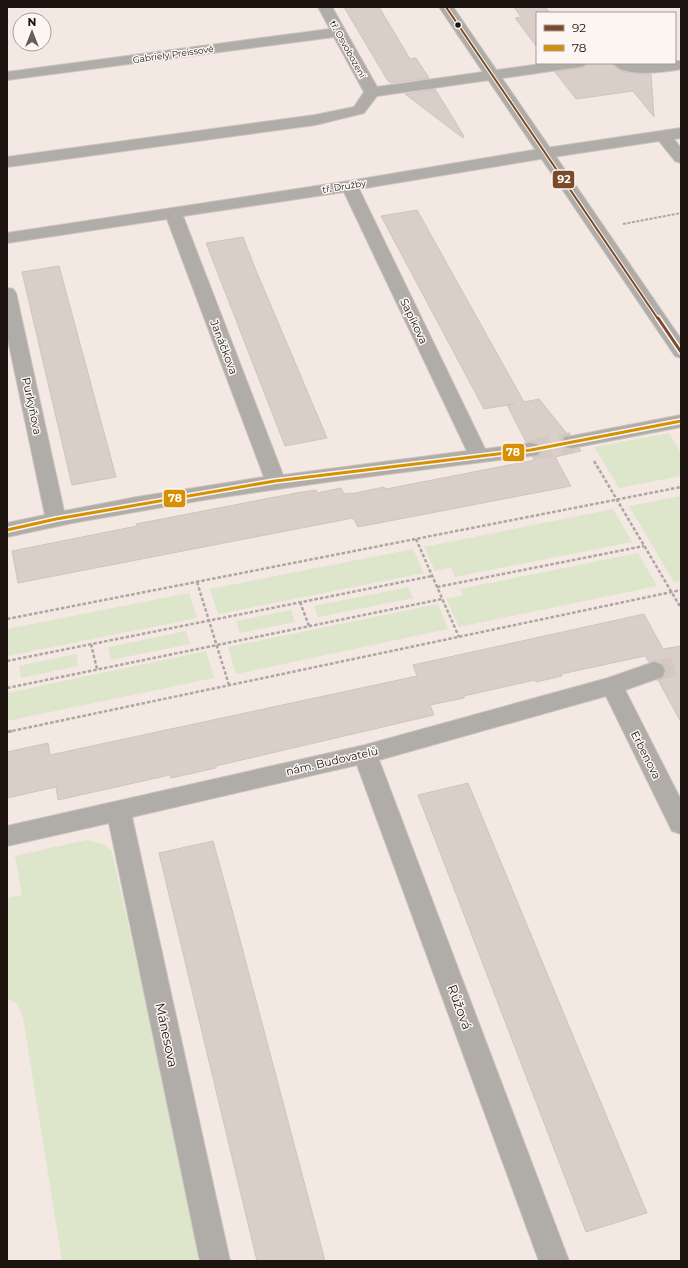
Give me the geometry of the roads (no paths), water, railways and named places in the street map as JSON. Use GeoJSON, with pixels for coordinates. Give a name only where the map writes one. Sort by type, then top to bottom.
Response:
{"type":"FeatureCollection","features":[{"type":"Feature","properties":{"kind":"street","name":"tř. Osvobození"},"geometry":{"type":"LineString","coordinates":[[324,7],[372,92]]}},
{"type":"Feature","properties":{"kind":"street"},"geometry":{"type":"LineString","coordinates":[[446,7],[681,352]]}},
{"type":"Feature","properties":{"kind":"street","name":"Gabriely Preissové"},"geometry":{"type":"LineString","coordinates":[[7,76],[338,32]]}},
{"type":"Feature","properties":{"kind":"street"},"geometry":{"type":"LineString","coordinates":[[7,162],[316,120],[359,110],[372,92],[572,64]]}},
{"type":"Feature","properties":{"kind":"street"},"geometry":{"type":"LineString","coordinates":[[623,64],[636,68],[652,69],[681,65]]}},
{"type":"Feature","properties":{"kind":"street","name":"tř. Družby"},"geometry":{"type":"LineString","coordinates":[[7,238],[349,186],[546,153],[681,133]]}},
{"type":"Feature","properties":{"kind":"street"},"geometry":{"type":"LineString","coordinates":[[663,136],[681,158]]}},
{"type":"Feature","properties":{"kind":"street","name":"Sapíkova"},"geometry":{"type":"LineString","coordinates":[[349,186],[479,456]]}},
{"type":"Feature","properties":{"kind":"street","name":"Janáčkova"},"geometry":{"type":"LineString","coordinates":[[173,213],[275,481]]}},
{"type":"Feature","properties":{"kind":"street","name":"Purkyňova"},"geometry":{"type":"LineString","coordinates":[[7,293],[56,519]]}},
{"type":"Feature","properties":{"kind":"street"},"geometry":{"type":"LineString","coordinates":[[577,441],[681,421]]}},
{"type":"Feature","properties":{"kind":"street"},"geometry":{"type":"LineString","coordinates":[[7,530],[56,519],[275,481],[531,450]]}},
{"type":"Feature","properties":{"kind":"street","name":"nám. Budovatelů"},"geometry":{"type":"LineString","coordinates":[[7,836],[365,754],[612,686],[654,671]]}},
{"type":"Feature","properties":{"kind":"street","name":"Erbenova"},"geometry":{"type":"LineString","coordinates":[[612,686],[681,824]]}},
{"type":"Feature","properties":{"kind":"street","name":"Růžová"},"geometry":{"type":"LineString","coordinates":[[365,754],[554,1261]]}},
{"type":"Feature","properties":{"kind":"street","name":"Mánesova"},"geometry":{"type":"LineString","coordinates":[[118,810],[215,1261]]}},
{"type":"Feature","properties":{"kind":"tunnel"},"geometry":{"type":"LineString","coordinates":[[531,450],[572,442]]}},
{"type":"Feature","properties":{"kind":"tunnel"},"geometry":{"type":"LineString","coordinates":[[654,671],[681,665]]}}]}
